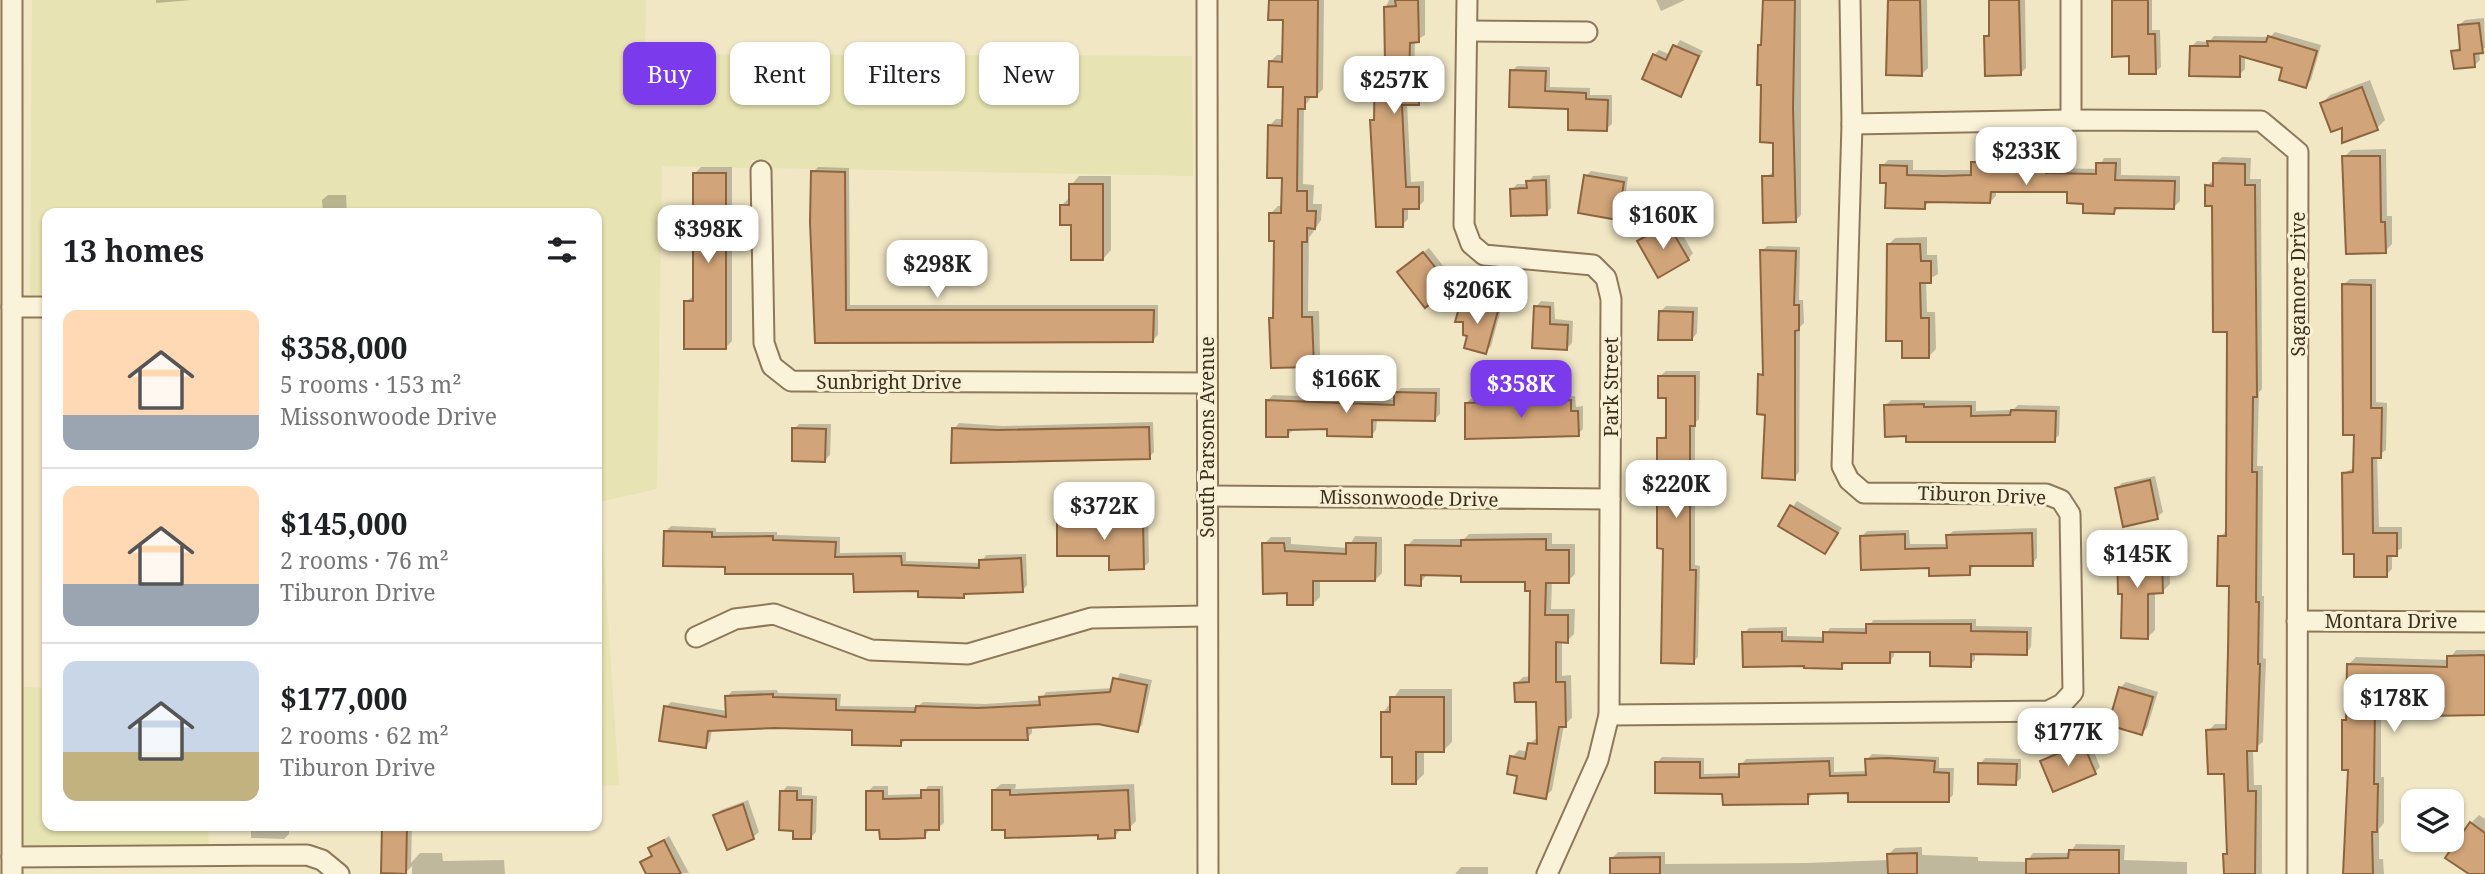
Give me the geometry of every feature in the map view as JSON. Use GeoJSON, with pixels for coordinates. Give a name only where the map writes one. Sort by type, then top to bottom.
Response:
{"type":"FeatureCollection","features":[{"type":"Feature","properties":{"kind":"street"},"geometry":{"type":"LineString","coordinates":[[12,0],[6,707],[12,866],[307,855],[322,860],[339,874]]}},
{"type":"Feature","properties":{"kind":"street","name":"South Parsons Avenue"},"geometry":{"type":"LineString","coordinates":[[1207,0],[1208,874]]}},
{"type":"Feature","properties":{"kind":"street","name":"Park Street"},"geometry":{"type":"LineString","coordinates":[[1467,0],[1464,225],[1471,244],[1484,256],[1593,265],[1605,278],[1611,299],[1609,715],[1598,760],[1547,874]]}},
{"type":"Feature","properties":{"kind":"street","name":"Tiburon Drive"},"geometry":{"type":"LineString","coordinates":[[1609,715],[2048,711],[2062,704],[2073,692],[2070,514],[2061,500],[2046,494],[1864,493],[1849,480],[1842,466],[1852,124],[1850,0]]}},
{"type":"Feature","properties":{"kind":"street"},"geometry":{"type":"LineString","coordinates":[[2071,0],[2071,120]]}},
{"type":"Feature","properties":{"kind":"street"},"geometry":{"type":"LineString","coordinates":[[1467,31],[1587,32]]}},
{"type":"Feature","properties":{"kind":"street","name":"Sagamore Drive"},"geometry":{"type":"LineString","coordinates":[[1852,124],[2071,120],[2261,121],[2298,152],[2297,874]]}},
{"type":"Feature","properties":{"kind":"street","name":"Sunbright Drive"},"geometry":{"type":"LineString","coordinates":[[761,172],[764,343],[772,366],[791,381],[1207,383]]}},
{"type":"Feature","properties":{"kind":"street"},"geometry":{"type":"LineString","coordinates":[[8,318],[42,308]]}},
{"type":"Feature","properties":{"kind":"street","name":"Missonwoode Drive"},"geometry":{"type":"LineString","coordinates":[[1207,496],[1610,499]]}},
{"type":"Feature","properties":{"kind":"street"},"geometry":{"type":"LineString","coordinates":[[696,637],[735,619],[774,614],[871,650],[968,654],[1091,618],[1208,616]]}},
{"type":"Feature","properties":{"kind":"street","name":"Montara Drive"},"geometry":{"type":"LineString","coordinates":[[2297,621],[2485,622]]}},
{"type":"Feature","properties":{"kind":"shaded area"},"geometry":{"type":"Polygon","coordinates":[[[32,0],[646,0],[645,42],[623,42],[623,105],[716,105],[716,54],[730,54],[730,105],[830,105],[830,55],[844,55],[844,105],[965,105],[965,55],[979,55],[979,105],[1079,105],[1079,56],[1192,56],[1193,176],[771,168],[771,160],[751,160],[751,168],[662,166],[657,489],[602,502],[602,208],[42,208],[42,295],[30,295],[32,0]]]}},
{"type":"Feature","properties":{"kind":"shaded area"},"geometry":{"type":"Polygon","coordinates":[[[602,532],[619,785],[602,786],[602,532]]]}},
{"type":"Feature","properties":{"kind":"shaded area"},"geometry":{"type":"Polygon","coordinates":[[[22,687],[42,688],[42,831],[208,831],[209,857],[23,855],[22,687]]]}},
{"type":"Feature","properties":{"kind":"building"},"geometry":{"type":"Polygon","coordinates":[[[1269,0],[1318,0],[1317,97],[1305,97],[1305,109],[1298,109],[1297,191],[1307,191],[1307,211],[1316,211],[1315,229],[1307,228],[1307,242],[1302,242],[1302,317],[1312,317],[1314,367],[1271,368],[1269,318],[1273,318],[1274,241],[1269,241],[1269,213],[1281,213],[1282,178],[1267,178],[1268,125],[1282,126],[1283,87],[1268,87],[1269,61],[1282,62],[1283,20],[1268,20],[1269,0]]]}},
{"type":"Feature","properties":{"kind":"building"},"geometry":{"type":"Polygon","coordinates":[[[1395,0],[1418,0],[1419,42],[1410,43],[1409,82],[1419,82],[1419,105],[1402,105],[1406,187],[1419,187],[1419,209],[1403,209],[1403,227],[1376,227],[1370,120],[1374,120],[1375,64],[1385,64],[1384,7],[1396,6],[1395,0]]]}},
{"type":"Feature","properties":{"kind":"building"},"geometry":{"type":"Polygon","coordinates":[[[1763,0],[1795,0],[1793,108],[1796,222],[1763,223],[1762,176],[1773,176],[1773,143],[1760,142],[1761,85],[1757,85],[1763,0]]]}},
{"type":"Feature","properties":{"kind":"building"},"geometry":{"type":"Polygon","coordinates":[[[1888,0],[1920,0],[1922,76],[1886,75],[1888,0]]]}},
{"type":"Feature","properties":{"kind":"building"},"geometry":{"type":"Polygon","coordinates":[[[1989,0],[2019,0],[2021,75],[1985,76],[1984,36],[1989,36],[1989,0]]]}},
{"type":"Feature","properties":{"kind":"building"},"geometry":{"type":"Polygon","coordinates":[[[2112,0],[2148,0],[2148,34],[2155,34],[2156,74],[2129,74],[2129,56],[2112,57],[2112,0]]]}},
{"type":"Feature","properties":{"kind":"building"},"geometry":{"type":"Polygon","coordinates":[[[2479,23],[2483,53],[2474,54],[2475,67],[2454,69],[2451,51],[2460,50],[2458,25],[2479,23]]]}},
{"type":"Feature","properties":{"kind":"building"},"geometry":{"type":"Polygon","coordinates":[[[2268,36],[2317,51],[2306,88],[2279,80],[2282,68],[2240,56],[2240,77],[2189,76],[2190,46],[2208,46],[2207,41],[2266,42],[2268,36]]]}},
{"type":"Feature","properties":{"kind":"building"},"geometry":{"type":"Polygon","coordinates":[[[1673,45],[1699,56],[1681,97],[1642,79],[1653,54],[1666,60],[1673,45]]]}},
{"type":"Feature","properties":{"kind":"building"},"geometry":{"type":"Polygon","coordinates":[[[1510,70],[1546,71],[1545,91],[1586,93],[1586,99],[1608,100],[1607,131],[1568,130],[1568,109],[1509,107],[1510,70]]]}},
{"type":"Feature","properties":{"kind":"building"},"geometry":{"type":"Polygon","coordinates":[[[2362,87],[2378,130],[2342,143],[2342,128],[2331,132],[2320,103],[2362,87]]]}},
{"type":"Feature","properties":{"kind":"building"},"geometry":{"type":"Polygon","coordinates":[[[2342,156],[2380,156],[2381,222],[2385,222],[2386,253],[2346,254],[2342,156]]]}},
{"type":"Feature","properties":{"kind":"building"},"geometry":{"type":"Polygon","coordinates":[[[1971,162],[2046,163],[2046,173],[2096,174],[2096,163],[2116,163],[2115,180],[2175,181],[2174,209],[2115,208],[2114,214],[2083,213],[2083,204],[2067,203],[2067,192],[1991,192],[1990,203],[1925,202],[1925,209],[1885,208],[1886,183],[1880,183],[1880,165],[1907,166],[1907,175],[1943,176],[1971,175],[1971,162]]]}},
{"type":"Feature","properties":{"kind":"building"},"geometry":{"type":"Polygon","coordinates":[[[2213,163],[2245,164],[2245,185],[2255,185],[2257,397],[2253,397],[2252,472],[2257,472],[2256,602],[2259,602],[2260,664],[2257,751],[2247,751],[2248,791],[2256,791],[2255,874],[2224,874],[2223,854],[2227,854],[2224,774],[2208,774],[2206,730],[2226,729],[2229,586],[2217,586],[2218,536],[2226,536],[2227,332],[2213,332],[2212,206],[2205,206],[2205,185],[2213,186],[2213,163]]]}},
{"type":"Feature","properties":{"kind":"building"},"geometry":{"type":"Polygon","coordinates":[[[811,171],[845,172],[846,310],[1154,310],[1153,342],[815,343],[810,222],[811,171]]]}},
{"type":"Feature","properties":{"kind":"building"},"geometry":{"type":"Polygon","coordinates":[[[693,173],[726,173],[726,349],[684,349],[684,301],[693,301],[693,173]]]}},
{"type":"Feature","properties":{"kind":"building"},"geometry":{"type":"Polygon","coordinates":[[[1584,175],[1624,182],[1618,220],[1578,213],[1584,175]]]}},
{"type":"Feature","properties":{"kind":"building"},"geometry":{"type":"Polygon","coordinates":[[[1546,180],[1547,215],[1511,216],[1510,189],[1527,188],[1526,181],[1546,180]]]}},
{"type":"Feature","properties":{"kind":"building"},"geometry":{"type":"Polygon","coordinates":[[[1069,184],[1103,184],[1103,260],[1071,260],[1071,225],[1060,225],[1060,205],[1069,205],[1069,184]]]}},
{"type":"Feature","properties":{"kind":"building"},"geometry":{"type":"Polygon","coordinates":[[[1668,224],[1689,260],[1658,278],[1637,241],[1668,224]]]}},
{"type":"Feature","properties":{"kind":"building"},"geometry":{"type":"Polygon","coordinates":[[[1887,244],[1920,244],[1921,261],[1931,261],[1931,283],[1920,283],[1921,318],[1929,318],[1929,358],[1902,358],[1902,341],[1886,341],[1887,244]]]}},
{"type":"Feature","properties":{"kind":"building"},"geometry":{"type":"Polygon","coordinates":[[[1760,250],[1796,251],[1794,305],[1799,305],[1799,330],[1795,331],[1795,480],[1762,478],[1765,415],[1757,414],[1758,374],[1763,375],[1760,250]]]}},
{"type":"Feature","properties":{"kind":"building"},"geometry":{"type":"Polygon","coordinates":[[[1423,252],[1451,287],[1425,308],[1397,272],[1423,252]]]}},
{"type":"Feature","properties":{"kind":"building"},"geometry":{"type":"Polygon","coordinates":[[[2342,284],[2371,285],[2371,408],[2382,408],[2381,458],[2372,458],[2373,533],[2397,533],[2397,556],[2387,556],[2387,577],[2354,577],[2354,554],[2343,554],[2342,473],[2353,472],[2354,435],[2343,435],[2342,284]]]}},
{"type":"Feature","properties":{"kind":"building"},"geometry":{"type":"Polygon","coordinates":[[[1461,301],[1498,311],[1486,354],[1464,348],[1467,336],[1463,335],[1463,322],[1455,322],[1461,301]]]}},
{"type":"Feature","properties":{"kind":"building"},"geometry":{"type":"Polygon","coordinates":[[[1534,306],[1550,307],[1550,324],[1568,325],[1567,350],[1532,348],[1534,306]]]}},
{"type":"Feature","properties":{"kind":"building"},"geometry":{"type":"Polygon","coordinates":[[[1659,311],[1693,312],[1692,340],[1658,340],[1659,311]]]}},
{"type":"Feature","properties":{"kind":"building"},"geometry":{"type":"Polygon","coordinates":[[[1658,376],[1695,376],[1695,426],[1690,426],[1690,570],[1696,570],[1694,664],[1661,663],[1663,549],[1657,548],[1657,438],[1666,438],[1666,398],[1658,398],[1658,376]]]}},
{"type":"Feature","properties":{"kind":"building"},"geometry":{"type":"Polygon","coordinates":[[[1394,392],[1436,393],[1435,421],[1372,420],[1372,437],[1327,436],[1327,429],[1288,430],[1288,437],[1266,437],[1266,400],[1394,405],[1394,392]]]}},
{"type":"Feature","properties":{"kind":"building"},"geometry":{"type":"Polygon","coordinates":[[[1571,400],[1571,411],[1578,411],[1579,436],[1465,439],[1465,403],[1571,400]]]}},
{"type":"Feature","properties":{"kind":"building"},"geometry":{"type":"Polygon","coordinates":[[[1924,404],[1924,407],[1971,406],[1971,416],[2010,415],[2011,410],[2056,411],[2055,442],[1906,442],[1906,436],[1885,437],[1884,405],[1924,404]]]}},
{"type":"Feature","properties":{"kind":"building"},"geometry":{"type":"Polygon","coordinates":[[[1149,427],[1150,459],[951,463],[952,428],[997,430],[1149,427]]]}},
{"type":"Feature","properties":{"kind":"building"},"geometry":{"type":"Polygon","coordinates":[[[792,428],[826,429],[825,462],[792,461],[792,428]]]}},
{"type":"Feature","properties":{"kind":"building"},"geometry":{"type":"Polygon","coordinates":[[[2150,480],[2158,519],[2123,527],[2115,488],[2150,480]]]}},
{"type":"Feature","properties":{"kind":"building"},"geometry":{"type":"Polygon","coordinates":[[[1790,505],[1838,533],[1825,554],[1778,526],[1790,505]]]}},
{"type":"Feature","properties":{"kind":"building"},"geometry":{"type":"Polygon","coordinates":[[[1143,520],[1144,569],[1109,570],[1109,556],[1057,556],[1057,521],[1143,520]]]}},
{"type":"Feature","properties":{"kind":"building"},"geometry":{"type":"Polygon","coordinates":[[[664,531],[712,532],[712,537],[773,536],[773,540],[836,542],[835,557],[901,556],[902,565],[979,568],[979,560],[1021,558],[1023,592],[964,594],[964,598],[918,597],[918,591],[854,592],[853,574],[725,574],[725,567],[663,566],[664,531]]]}},
{"type":"Feature","properties":{"kind":"building"},"geometry":{"type":"Polygon","coordinates":[[[2032,533],[2033,566],[1970,566],[1970,575],[1929,576],[1929,568],[1861,570],[1860,536],[1905,534],[1905,549],[1947,548],[1946,535],[2032,533]]]}},
{"type":"Feature","properties":{"kind":"building"},"geometry":{"type":"Polygon","coordinates":[[[1546,539],[1546,550],[1569,550],[1569,583],[1546,583],[1545,615],[1568,615],[1568,643],[1556,642],[1556,682],[1565,682],[1566,727],[1559,727],[1546,799],[1514,793],[1517,776],[1507,774],[1510,756],[1525,759],[1528,743],[1537,744],[1536,702],[1515,702],[1514,683],[1529,682],[1530,591],[1525,591],[1525,582],[1461,582],[1461,576],[1421,575],[1421,586],[1405,585],[1405,545],[1461,546],[1461,540],[1546,539]]]}},
{"type":"Feature","properties":{"kind":"building"},"geometry":{"type":"Polygon","coordinates":[[[1262,543],[1284,543],[1285,551],[1346,554],[1346,543],[1376,543],[1375,581],[1313,581],[1313,605],[1287,605],[1287,593],[1263,594],[1262,543]]]}},
{"type":"Feature","properties":{"kind":"building"},"geometry":{"type":"Polygon","coordinates":[[[2150,549],[2150,561],[2162,560],[2163,593],[2148,594],[2148,639],[2121,638],[2122,594],[2118,594],[2117,550],[2150,549]]]}},
{"type":"Feature","properties":{"kind":"building"},"geometry":{"type":"Polygon","coordinates":[[[1866,624],[1971,624],[1971,631],[2027,632],[2027,655],[1971,654],[1971,667],[1930,666],[1930,652],[1890,652],[1890,663],[1842,663],[1842,669],[1804,666],[1743,667],[1742,632],[1782,632],[1782,641],[1823,642],[1823,632],[1866,633],[1866,624]]]}},
{"type":"Feature","properties":{"kind":"building"},"geometry":{"type":"Polygon","coordinates":[[[2485,655],[2485,715],[2427,716],[2426,687],[2386,685],[2386,707],[2375,707],[2374,784],[2378,784],[2377,832],[2372,832],[2373,874],[2343,874],[2348,770],[2342,770],[2342,720],[2346,720],[2347,664],[2447,667],[2447,656],[2485,655]]]}},
{"type":"Feature","properties":{"kind":"building"},"geometry":{"type":"Polygon","coordinates":[[[1113,678],[1147,685],[1138,732],[1098,724],[1027,728],[1028,740],[901,740],[901,746],[852,745],[852,730],[774,728],[708,731],[706,748],[659,741],[664,706],[726,717],[725,696],[773,694],[773,697],[836,699],[836,710],[915,712],[916,706],[978,708],[1040,705],[1039,697],[1110,692],[1113,678]]]}},
{"type":"Feature","properties":{"kind":"building"},"geometry":{"type":"Polygon","coordinates":[[[2119,687],[2153,697],[2142,735],[2108,725],[2119,687]]]}},
{"type":"Feature","properties":{"kind":"building"},"geometry":{"type":"Polygon","coordinates":[[[1390,697],[1444,697],[1444,752],[1416,752],[1416,784],[1392,784],[1392,757],[1381,757],[1381,712],[1390,712],[1390,697]]]}},
{"type":"Feature","properties":{"kind":"building"},"geometry":{"type":"Polygon","coordinates":[[[2083,743],[2096,774],[2053,792],[2040,761],[2083,743]]]}},
{"type":"Feature","properties":{"kind":"building"},"geometry":{"type":"Polygon","coordinates":[[[1865,759],[1935,761],[1934,772],[1949,773],[1949,802],[1848,802],[1848,793],[1808,794],[1808,804],[1723,805],[1722,794],[1655,793],[1655,762],[1700,762],[1700,778],[1739,777],[1739,764],[1829,761],[1830,776],[1866,775],[1865,759]]]}},
{"type":"Feature","properties":{"kind":"building"},"geometry":{"type":"Polygon","coordinates":[[[1978,763],[2017,764],[2016,785],[1978,784],[1978,763]]]}},
{"type":"Feature","properties":{"kind":"building"},"geometry":{"type":"Polygon","coordinates":[[[921,790],[939,790],[939,830],[925,830],[925,838],[880,839],[879,830],[866,830],[866,791],[883,791],[883,799],[921,798],[921,790]]]}},
{"type":"Feature","properties":{"kind":"building"},"geometry":{"type":"Polygon","coordinates":[[[992,790],[1010,790],[1010,795],[1128,790],[1130,830],[1115,830],[1115,838],[1098,839],[1098,835],[1005,838],[1005,830],[992,830],[992,790]]]}},
{"type":"Feature","properties":{"kind":"building"},"geometry":{"type":"Polygon","coordinates":[[[780,791],[797,791],[797,800],[812,800],[811,839],[793,839],[793,831],[779,830],[780,791]]]}},
{"type":"Feature","properties":{"kind":"building"},"geometry":{"type":"Polygon","coordinates":[[[743,804],[754,839],[727,850],[713,815],[743,804]]]}},
{"type":"Feature","properties":{"kind":"building"},"geometry":{"type":"Polygon","coordinates":[[[2470,822],[2485,833],[2485,874],[2469,874],[2445,858],[2449,852],[2464,852],[2464,831],[2470,822]]]}},
{"type":"Feature","properties":{"kind":"building"},"geometry":{"type":"Polygon","coordinates":[[[382,831],[407,831],[406,874],[381,873],[382,831]]]}},
{"type":"Feature","properties":{"kind":"building"},"geometry":{"type":"Polygon","coordinates":[[[664,840],[681,874],[646,874],[640,862],[652,856],[648,848],[664,840]]]}},
{"type":"Feature","properties":{"kind":"building"},"geometry":{"type":"Polygon","coordinates":[[[2069,850],[2119,850],[2119,874],[2026,874],[2026,859],[2068,858],[2069,850]]]}},
{"type":"Feature","properties":{"kind":"building"},"geometry":{"type":"Polygon","coordinates":[[[1917,853],[1917,874],[1888,874],[1887,854],[1917,853]]]}},
{"type":"Feature","properties":{"kind":"building"},"geometry":{"type":"Polygon","coordinates":[[[1660,857],[1660,874],[1610,874],[1610,858],[1660,857]]]}}]}
